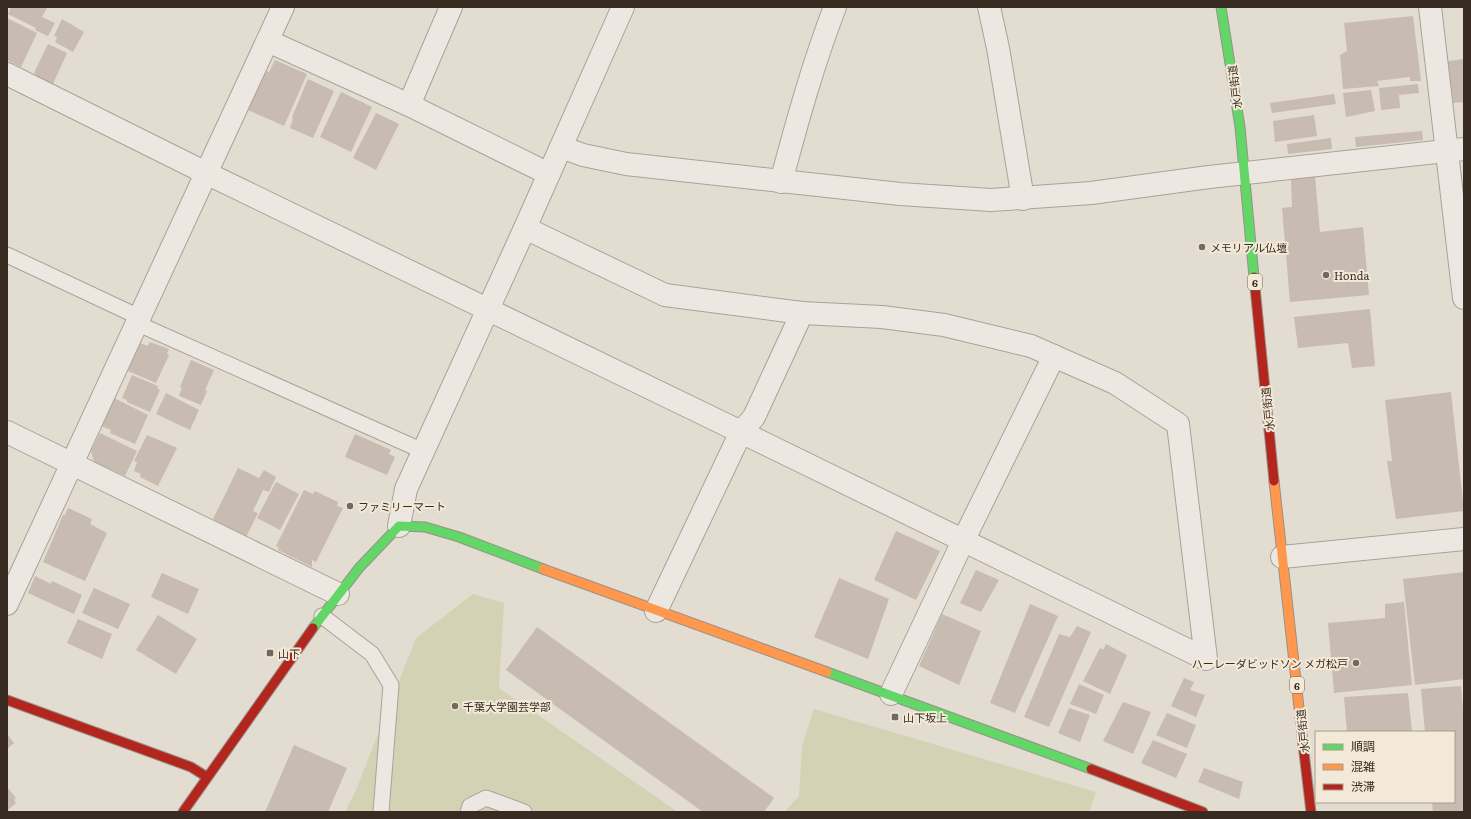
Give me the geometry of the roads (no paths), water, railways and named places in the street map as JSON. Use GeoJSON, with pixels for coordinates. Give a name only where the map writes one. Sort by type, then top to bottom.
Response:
{"type":"FeatureCollection","features":[{"type":"Feature","properties":{"kind":"main road","name":"水戸街道"},"geometry":{"type":"LineString","coordinates":[[1221,7],[1229,45],[1244,173],[1282,557],[1311,812]]}},
{"type":"Feature","properties":{"kind":"main road"},"geometry":{"type":"LineString","coordinates":[[183,812],[338,594],[373,551],[399,526],[425,527],[459,537],[656,611],[1037,747],[1203,812]]}},
{"type":"Feature","properties":{"kind":"main road"},"geometry":{"type":"LineString","coordinates":[[7,700],[191,767],[207,777]]}},
{"type":"Feature","properties":{"kind":"street"},"geometry":{"type":"LineString","coordinates":[[7,604],[283,7]]}},
{"type":"Feature","properties":{"kind":"street"},"geometry":{"type":"LineString","coordinates":[[409,105],[452,7]]}},
{"type":"Feature","properties":{"kind":"street"},"geometry":{"type":"LineString","coordinates":[[399,526],[404,495],[623,7]]}},
{"type":"Feature","properties":{"kind":"street"},"geometry":{"type":"LineString","coordinates":[[781,182],[803,98],[819,48],[836,7]]}},
{"type":"Feature","properties":{"kind":"street"},"geometry":{"type":"LineString","coordinates":[[989,7],[998,48],[1023,199]]}},
{"type":"Feature","properties":{"kind":"street"},"geometry":{"type":"LineString","coordinates":[[1430,7],[1455,150],[1464,298]]}},
{"type":"Feature","properties":{"kind":"street"},"geometry":{"type":"LineString","coordinates":[[268,41],[409,105],[549,174]]}},
{"type":"Feature","properties":{"kind":"street"},"geometry":{"type":"LineString","coordinates":[[7,74],[206,173],[1206,659],[1178,424],[1115,383],[1031,346],[944,325],[882,316],[802,312],[665,295],[525,228]]}},
{"type":"Feature","properties":{"kind":"street"},"geometry":{"type":"LineString","coordinates":[[561,147],[583,155],[626,164],[781,182],[915,195],[991,200],[1023,199],[1090,193],[1244,173],[1455,150]]}},
{"type":"Feature","properties":{"kind":"street"},"geometry":{"type":"LineString","coordinates":[[656,611],[741,432],[754,417],[802,312]]}},
{"type":"Feature","properties":{"kind":"street"},"geometry":{"type":"LineString","coordinates":[[891,694],[962,541],[1054,356]]}},
{"type":"Feature","properties":{"kind":"street"},"geometry":{"type":"LineString","coordinates":[[7,432],[338,594]]}},
{"type":"Feature","properties":{"kind":"street"},"geometry":{"type":"LineString","coordinates":[[1282,557],[1464,539]]}},
{"type":"Feature","properties":{"kind":"lane"},"geometry":{"type":"LineString","coordinates":[[7,255],[138,320],[423,451]]}},
{"type":"Feature","properties":{"kind":"lane"},"geometry":{"type":"LineString","coordinates":[[322,616],[372,654],[391,685],[381,812]]}},
{"type":"Feature","properties":{"kind":"lane"},"geometry":{"type":"LineString","coordinates":[[468,812],[470,806],[486,798],[524,812]]}},
{"type":"Feature","properties":{"kind":"place","name":"メモリアル仏壇"},"geometry":{"type":"Point","coordinates":[1202,247]}},
{"type":"Feature","properties":{"kind":"place","name":"Honda"},"geometry":{"type":"Point","coordinates":[1326,275]}},
{"type":"Feature","properties":{"kind":"place","name":"ファミリーマート"},"geometry":{"type":"Point","coordinates":[350,506]}},
{"type":"Feature","properties":{"kind":"place","name":"山下"},"geometry":{"type":"Point","coordinates":[270,653]}},
{"type":"Feature","properties":{"kind":"place","name":"ハーレーダビッドソン メガ松戸"},"geometry":{"type":"Point","coordinates":[1356,663]}},
{"type":"Feature","properties":{"kind":"place","name":"千葉大学園芸学部"},"geometry":{"type":"Point","coordinates":[455,706]}},
{"type":"Feature","properties":{"kind":"place","name":"山下坂上"},"geometry":{"type":"Point","coordinates":[895,717]}}]}
